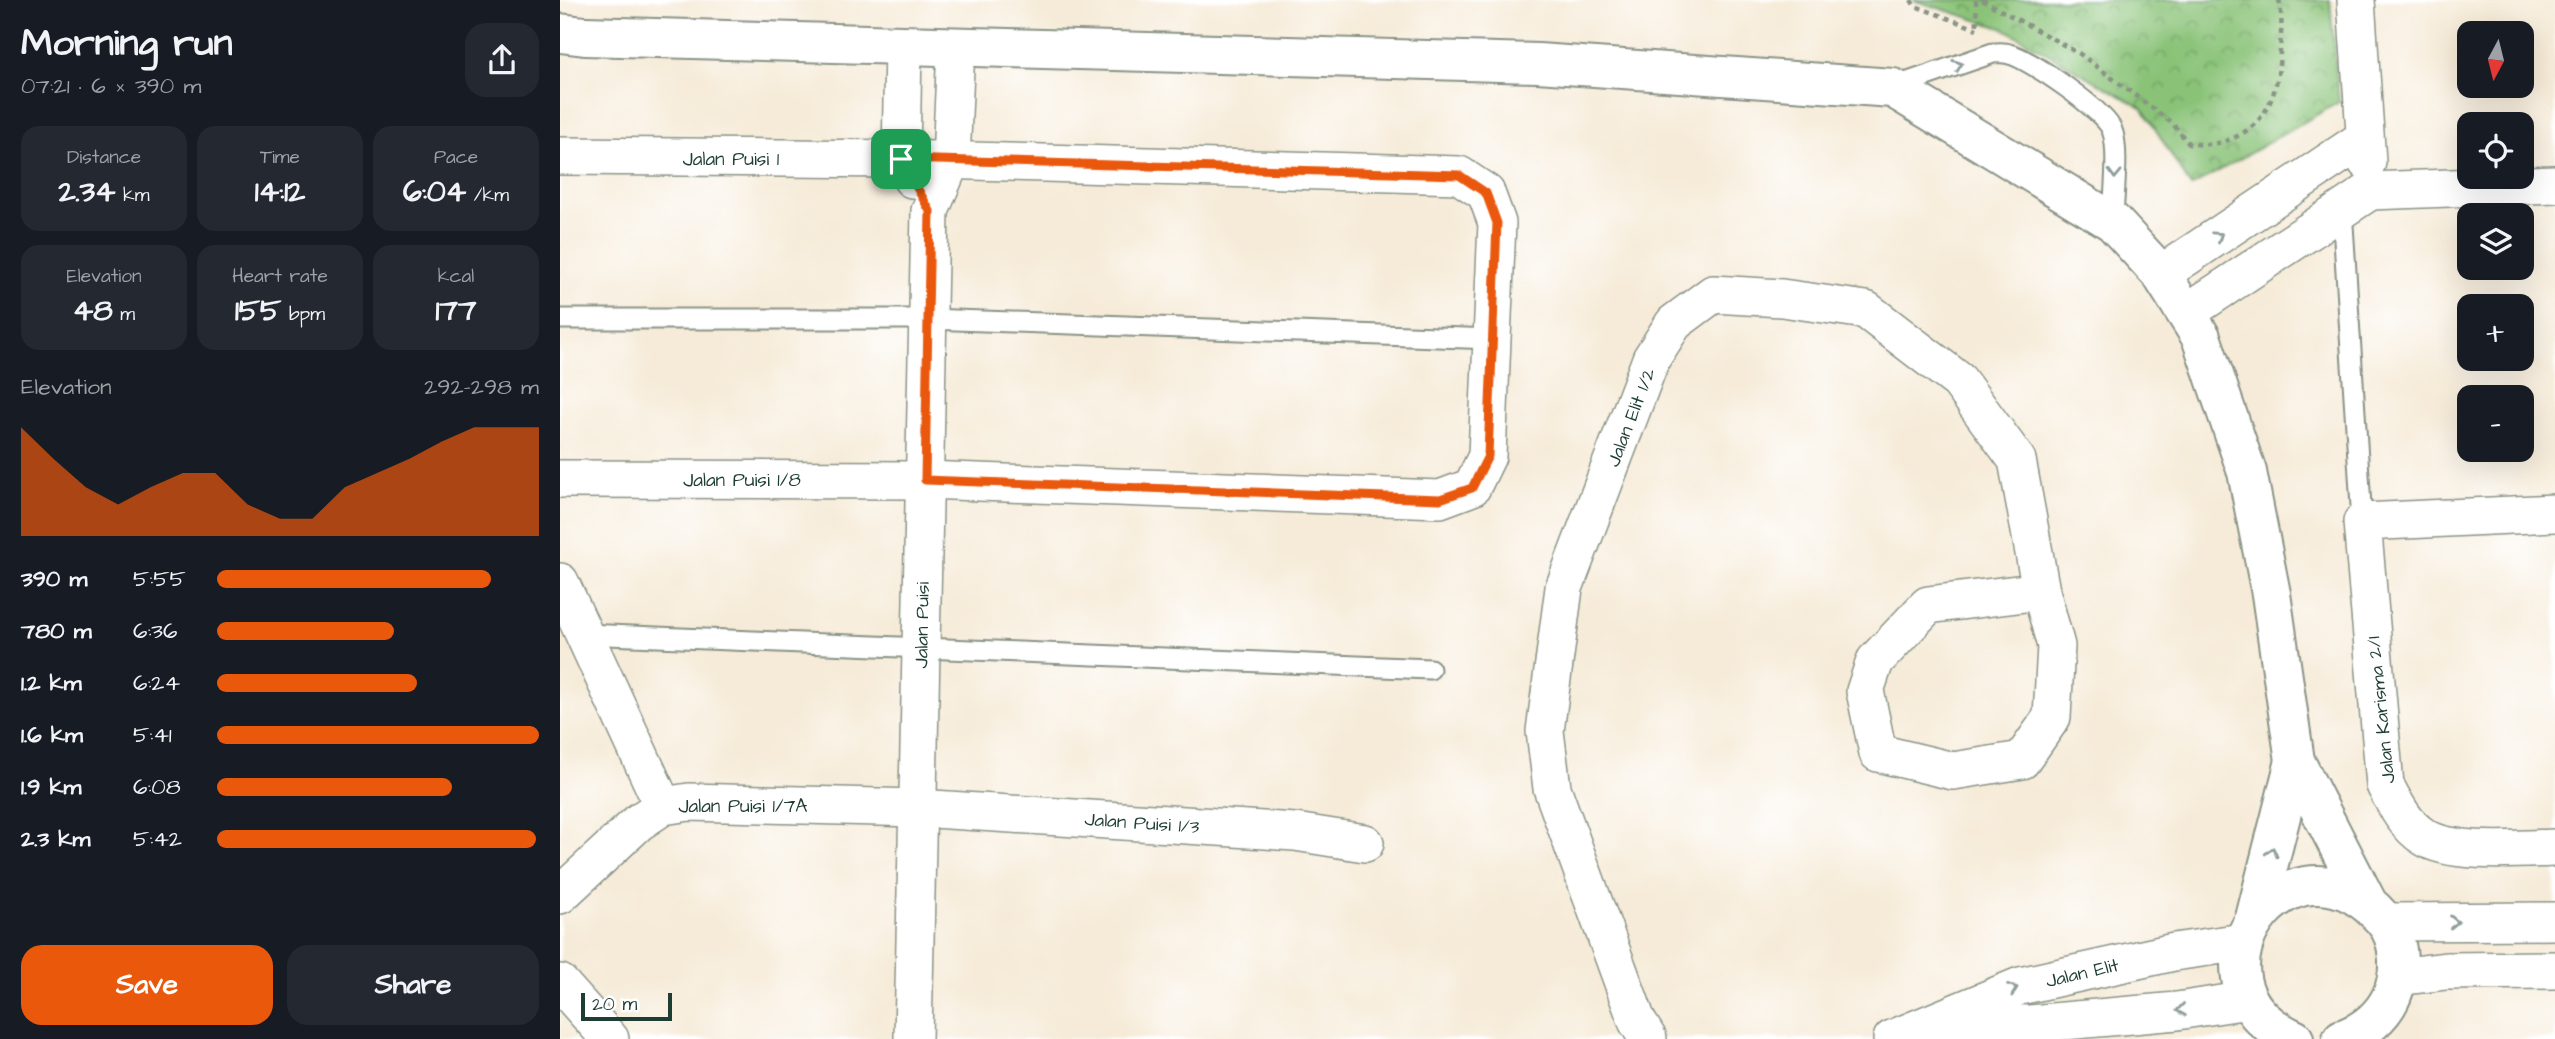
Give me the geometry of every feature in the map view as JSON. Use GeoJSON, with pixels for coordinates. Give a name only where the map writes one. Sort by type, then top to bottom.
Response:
{"type":"FeatureCollection","features":[{"type":"Feature","properties":{"kind":"street"},"geometry":{"type":"LineString","coordinates":[[2356,0],[2363,139],[2356,200]]}},
{"type":"Feature","properties":{"kind":"street"},"geometry":{"type":"LineString","coordinates":[[560,33],[903,46],[1538,63],[1893,88],[2112,222],[2161,274],[2201,337],[2248,472],[2271,594],[2295,761],[2376,912],[2394,939],[2398,958],[2392,995],[2369,1026],[2349,1038]]}},
{"type":"Feature","properties":{"kind":"street"},"geometry":{"type":"LineString","coordinates":[[903,46],[901,159],[930,211]]}},
{"type":"Feature","properties":{"kind":"street","name":"Jalan Puisi"},"geometry":{"type":"LineString","coordinates":[[913,1039],[930,211],[951,161],[956,47]]}},
{"type":"Feature","properties":{"kind":"street"},"geometry":{"type":"LineString","coordinates":[[2161,274],[2363,139]]}},
{"type":"Feature","properties":{"kind":"street","name":"Jalan Puisi 1"},"geometry":{"type":"LineString","coordinates":[[560,156],[901,159],[1459,175],[1486,193],[1497,223],[1488,456],[1472,488]]}},
{"type":"Feature","properties":{"kind":"street"},"geometry":{"type":"LineString","coordinates":[[2186,313],[2356,200],[2555,184]]}},
{"type":"Feature","properties":{"kind":"street","name":"Jalan Elit 1/2"},"geometry":{"type":"LineString","coordinates":[[1648,1039],[1632,1008],[1552,788],[1545,731],[1564,588],[1651,359],[1674,323],[1713,294],[1782,298],[1866,310],[1959,381],[2017,460],[2041,591],[2056,646],[2052,717],[2022,760],[1952,772],[1878,753],[1865,691],[1875,661],[1928,605],[2041,591]]}},
{"type":"Feature","properties":{"kind":"street","name":"Jalan Puisi 1/8"},"geometry":{"type":"LineString","coordinates":[[560,479],[925,480],[1440,499],[1472,488]]}},
{"type":"Feature","properties":{"kind":"street"},"geometry":{"type":"LineString","coordinates":[[2362,522],[2555,513]]}},
{"type":"Feature","properties":{"kind":"street","name":"Jalan Karisma 2/1"},"geometry":{"type":"LineString","coordinates":[[2362,522],[2385,785],[2401,815],[2425,838],[2454,847],[2501,850],[2555,848]]}},
{"type":"Feature","properties":{"kind":"street"},"geometry":{"type":"LineString","coordinates":[[560,582],[663,806]]}},
{"type":"Feature","properties":{"kind":"street"},"geometry":{"type":"LineString","coordinates":[[2284,1037],[2261,1018],[2248,1000],[2240,971],[2295,761]]}},
{"type":"Feature","properties":{"kind":"street","name":"Jalan Puisi 1/7A"},"geometry":{"type":"LineString","coordinates":[[560,895],[639,822],[663,806],[689,802],[917,807]]}},
{"type":"Feature","properties":{"kind":"street","name":"Jalan Puisi 1/3"},"geometry":{"type":"LineString","coordinates":[[917,807],[1295,832],[1365,843]]}},
{"type":"Feature","properties":{"kind":"street"},"geometry":{"type":"LineString","coordinates":[[2249,930],[2269,902],[2287,892],[2308,886],[2329,886],[2349,891],[2376,912],[2555,921]]}},
{"type":"Feature","properties":{"kind":"street","name":"Jalan Elit"},"geometry":{"type":"LineString","coordinates":[[1892,1039],[2020,986],[2174,951],[2249,930]]}},
{"type":"Feature","properties":{"kind":"street"},"geometry":{"type":"LineString","coordinates":[[2397,977],[2446,971],[2555,970]]}},
{"type":"Feature","properties":{"kind":"street"},"geometry":{"type":"LineString","coordinates":[[560,983],[610,1039]]}},
{"type":"Feature","properties":{"kind":"street","name":"Jalan Elit"},"geometry":{"type":"LineString","coordinates":[[1927,1023],[2030,1024],[2177,1011],[2248,1000]]}},
{"type":"Feature","properties":{"kind":"lane"},"geometry":{"type":"LineString","coordinates":[[1893,88],[1993,53],[2008,53],[2024,60],[2099,111],[2112,130],[2115,159],[2112,222]]}},
{"type":"Feature","properties":{"kind":"lane"},"geometry":{"type":"LineString","coordinates":[[2356,200],[2362,522]]}},
{"type":"Feature","properties":{"kind":"lane"},"geometry":{"type":"LineString","coordinates":[[560,319],[927,319],[1493,339]]}},
{"type":"Feature","properties":{"kind":"lane"},"geometry":{"type":"LineString","coordinates":[[584,634],[1430,669]]}},
{"type":"Feature","properties":{"kind":"path"},"geometry":{"type":"LineString","coordinates":[[1911,0],[1915,6],[1977,29]]}},
{"type":"Feature","properties":{"kind":"path"},"geometry":{"type":"LineString","coordinates":[[1982,0],[2080,54],[2172,123],[2189,144],[2221,143],[2252,128],[2269,107],[2279,79],[2282,12],[2279,0]]}},
{"type":"Feature","properties":{"kind":"green space"},"geometry":{"type":"Polygon","coordinates":[[[1913,0],[2330,0],[2339,102],[2191,187],[2143,109],[2005,29],[1913,0]]]}},
{"type":"Feature","properties":{"kind":"route"},"geometry":{"type":"LineString","coordinates":[[901,159],[1459,175],[1486,193],[1497,223],[1488,456],[1472,488],[1440,499],[925,480],[930,211],[901,159]]}}]}
